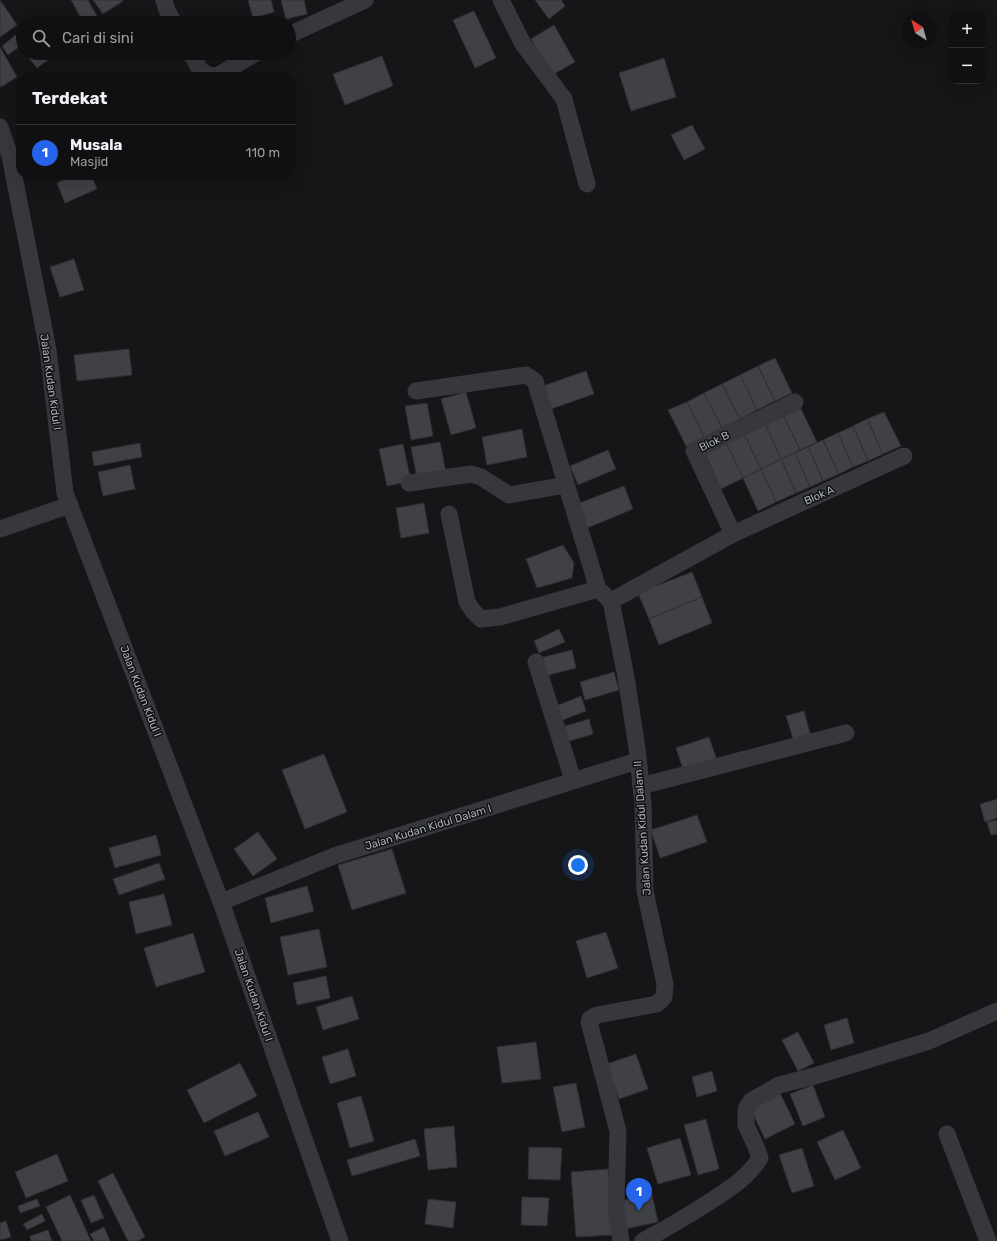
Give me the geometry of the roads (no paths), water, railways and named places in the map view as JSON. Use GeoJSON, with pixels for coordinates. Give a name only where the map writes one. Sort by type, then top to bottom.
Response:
{"type":"FeatureCollection","features":[{"type":"Feature","properties":{"kind":"street"},"geometry":{"type":"LineString","coordinates":[[164,0],[170,16]]}},
{"type":"Feature","properties":{"kind":"street"},"geometry":{"type":"LineString","coordinates":[[296,32],[365,0]]}},
{"type":"Feature","properties":{"kind":"street"},"geometry":{"type":"LineString","coordinates":[[501,0],[523,44],[564,99],[587,184]]}},
{"type":"Feature","properties":{"kind":"street"},"geometry":{"type":"LineString","coordinates":[[194,60],[200,70],[203,72]]}},
{"type":"Feature","properties":{"kind":"street"},"geometry":{"type":"LineString","coordinates":[[224,72],[244,60]]}},
{"type":"Feature","properties":{"kind":"street","name":"Jalan Kudan Kidul I"},"geometry":{"type":"LineString","coordinates":[[0,127],[10,156],[48,350],[65,493],[222,902],[340,1241]]}},
{"type":"Feature","properties":{"kind":"street"},"geometry":{"type":"LineString","coordinates":[[416,391],[526,374],[535,380],[598,589],[611,601]]}},
{"type":"Feature","properties":{"kind":"street","name":"Blok B"},"geometry":{"type":"LineString","coordinates":[[733,534],[694,451],[795,402]]}},
{"type":"Feature","properties":{"kind":"street","name":"Blok A"},"geometry":{"type":"LineString","coordinates":[[611,601],[733,534],[904,456]]}},
{"type":"Feature","properties":{"kind":"street"},"geometry":{"type":"LineString","coordinates":[[410,484],[471,474],[481,477],[509,495],[566,485]]}},
{"type":"Feature","properties":{"kind":"street"},"geometry":{"type":"LineString","coordinates":[[0,529],[70,505]]}},
{"type":"Feature","properties":{"kind":"street"},"geometry":{"type":"LineString","coordinates":[[449,514],[467,602],[481,619],[500,617],[598,589]]}},
{"type":"Feature","properties":{"kind":"street","name":"Jalan Kudan Kidul Dalam II"},"geometry":{"type":"LineString","coordinates":[[611,601],[626,677],[637,748],[637,761],[643,804],[645,891],[666,993],[657,1004],[597,1015],[590,1019],[589,1022],[618,1131],[616,1209],[621,1241]]}},
{"type":"Feature","properties":{"kind":"street"},"geometry":{"type":"LineString","coordinates":[[536,662],[573,780]]}},
{"type":"Feature","properties":{"kind":"street"},"geometry":{"type":"LineString","coordinates":[[640,786],[846,733]]}},
{"type":"Feature","properties":{"kind":"street","name":"Jalan Kudan Kidul Dalam I"},"geometry":{"type":"LineString","coordinates":[[222,902],[334,856],[637,761]]}},
{"type":"Feature","properties":{"kind":"street"},"geometry":{"type":"LineString","coordinates":[[643,1241],[684,1219],[735,1185],[754,1168],[760,1158],[746,1124],[746,1109],[751,1101],[779,1085],[818,1075],[929,1040],[997,1011]]}},
{"type":"Feature","properties":{"kind":"street"},"geometry":{"type":"LineString","coordinates":[[947,1134],[988,1241]]}},
{"type":"Feature","properties":{"kind":"place","name":"Musala"},"geometry":{"type":"Point","coordinates":[639,1211]}}]}
